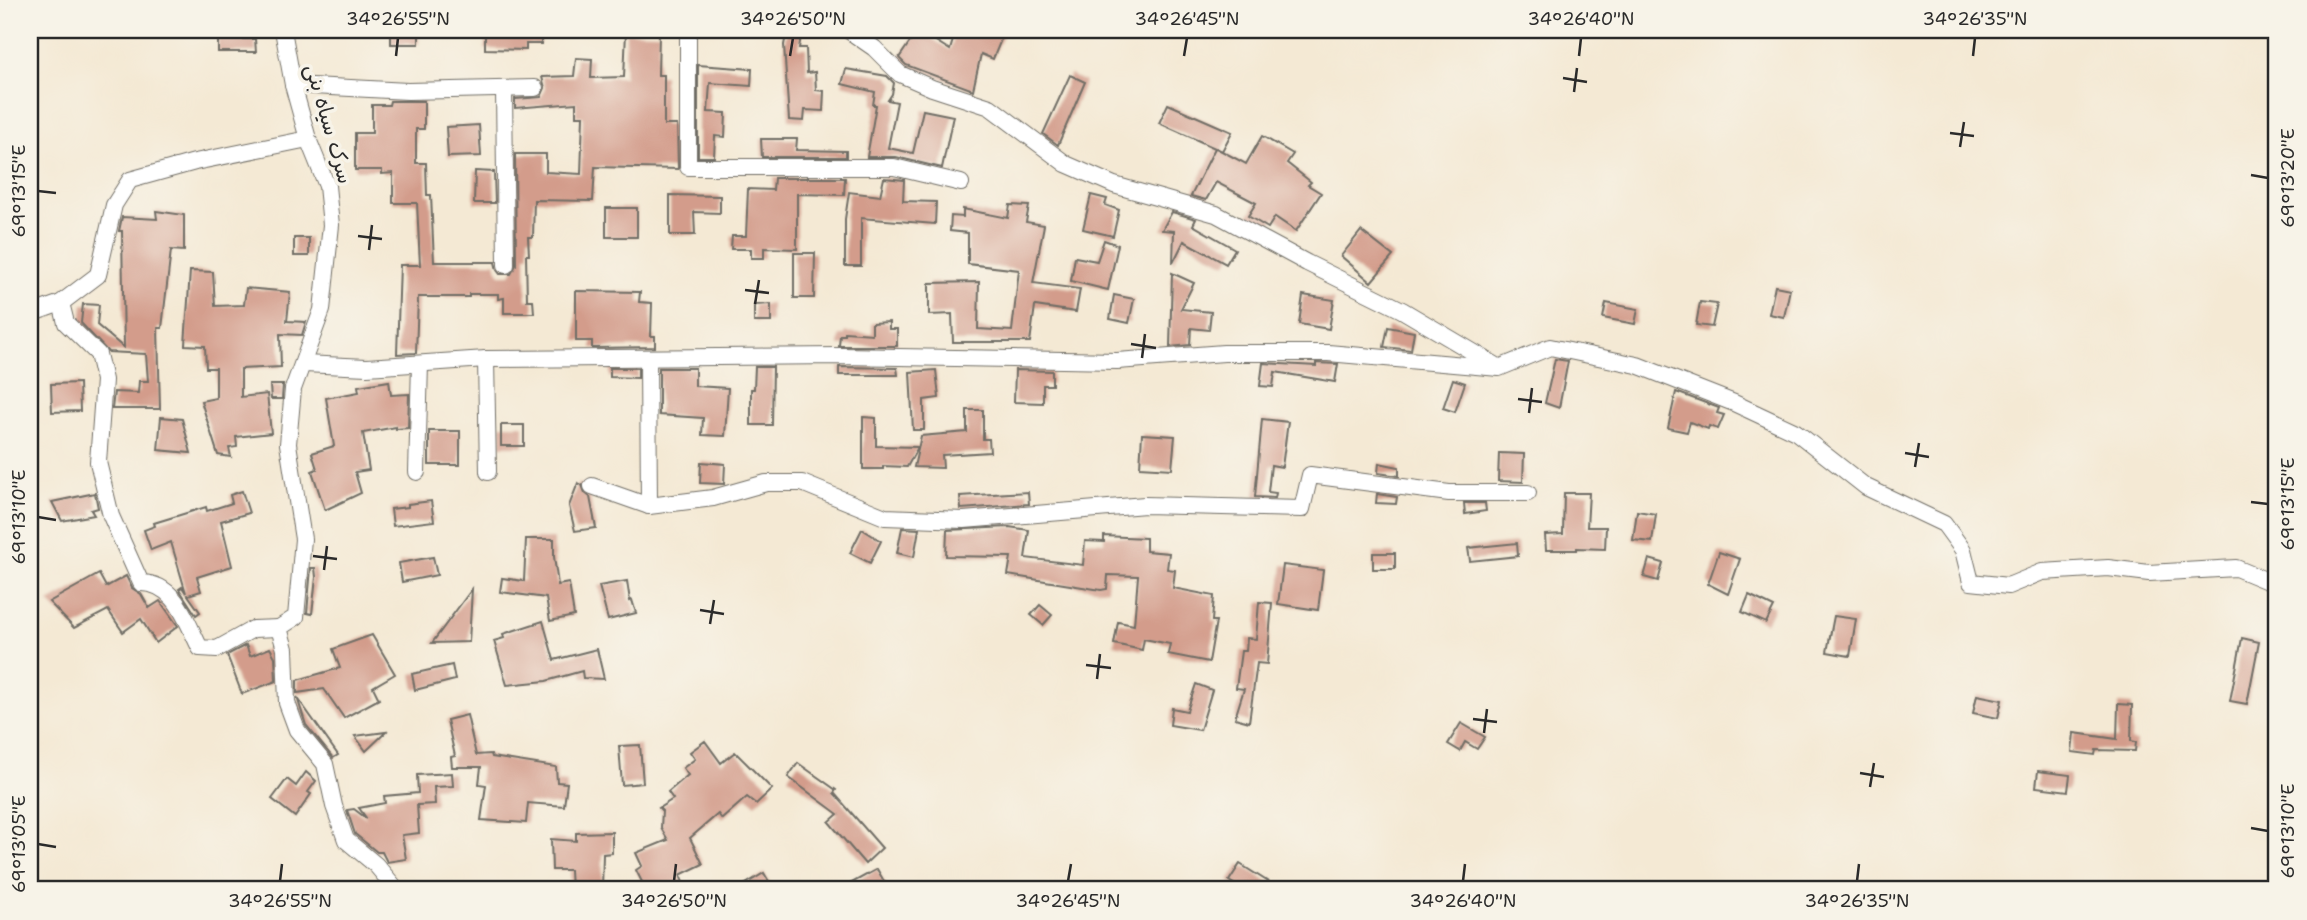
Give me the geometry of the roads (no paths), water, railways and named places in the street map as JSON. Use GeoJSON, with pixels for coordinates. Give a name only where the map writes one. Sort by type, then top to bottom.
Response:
{"type":"FeatureCollection","features":[{"type":"Feature","properties":{"kind":"street","name":"سرک سیاه بنی"},"geometry":{"type":"LineString","coordinates":[[279,628],[296,617],[303,539],[288,444],[293,389],[322,310],[331,225],[327,186],[308,139],[293,85],[284,30]]}},
{"type":"Feature","properties":{"kind":"street"},"geometry":{"type":"LineString","coordinates":[[688,30],[688,167],[894,167],[961,183]]}},
{"type":"Feature","properties":{"kind":"street"},"geometry":{"type":"LineString","coordinates":[[848,30],[874,48],[900,74],[932,88],[990,107],[1066,164],[1114,185],[1216,214],[1402,310],[1499,368]]}},
{"type":"Feature","properties":{"kind":"street"},"geometry":{"type":"LineString","coordinates":[[293,85],[408,91],[535,88]]}},
{"type":"Feature","properties":{"kind":"street"},"geometry":{"type":"LineString","coordinates":[[504,89],[506,265]]}},
{"type":"Feature","properties":{"kind":"street"},"geometry":{"type":"LineString","coordinates":[[30,314],[61,303],[99,275],[114,205],[130,180],[195,162],[308,139]]}},
{"type":"Feature","properties":{"kind":"street"},"geometry":{"type":"LineString","coordinates":[[61,303],[66,323],[98,354],[104,380],[98,462],[111,516],[141,583],[156,583],[172,595],[200,648],[217,649],[253,629],[279,628],[285,649],[287,703],[297,730],[325,764],[334,806],[346,840],[376,865],[397,890]]}},
{"type":"Feature","properties":{"kind":"street"},"geometry":{"type":"LineString","coordinates":[[304,364],[366,367],[486,359],[842,356],[1117,361],[1224,353],[1328,353],[1499,368],[1550,346],[1637,365],[1734,403],[1796,432],[1866,487],[1944,524],[1963,550],[1971,582],[2008,586],[2042,572],[2108,568],[2149,573],[2236,568],[2277,585]]}},
{"type":"Feature","properties":{"kind":"street"},"geometry":{"type":"LineString","coordinates":[[648,358],[649,506]]}},
{"type":"Feature","properties":{"kind":"street"},"geometry":{"type":"LineString","coordinates":[[486,359],[488,472]]}},
{"type":"Feature","properties":{"kind":"street"},"geometry":{"type":"LineString","coordinates":[[417,472],[420,363]]}},
{"type":"Feature","properties":{"kind":"street"},"geometry":{"type":"LineString","coordinates":[[592,486],[649,506],[713,498],[766,483],[802,483],[885,517],[964,520],[1145,505],[1303,509],[1310,475],[1449,493],[1528,493]]}}]}
